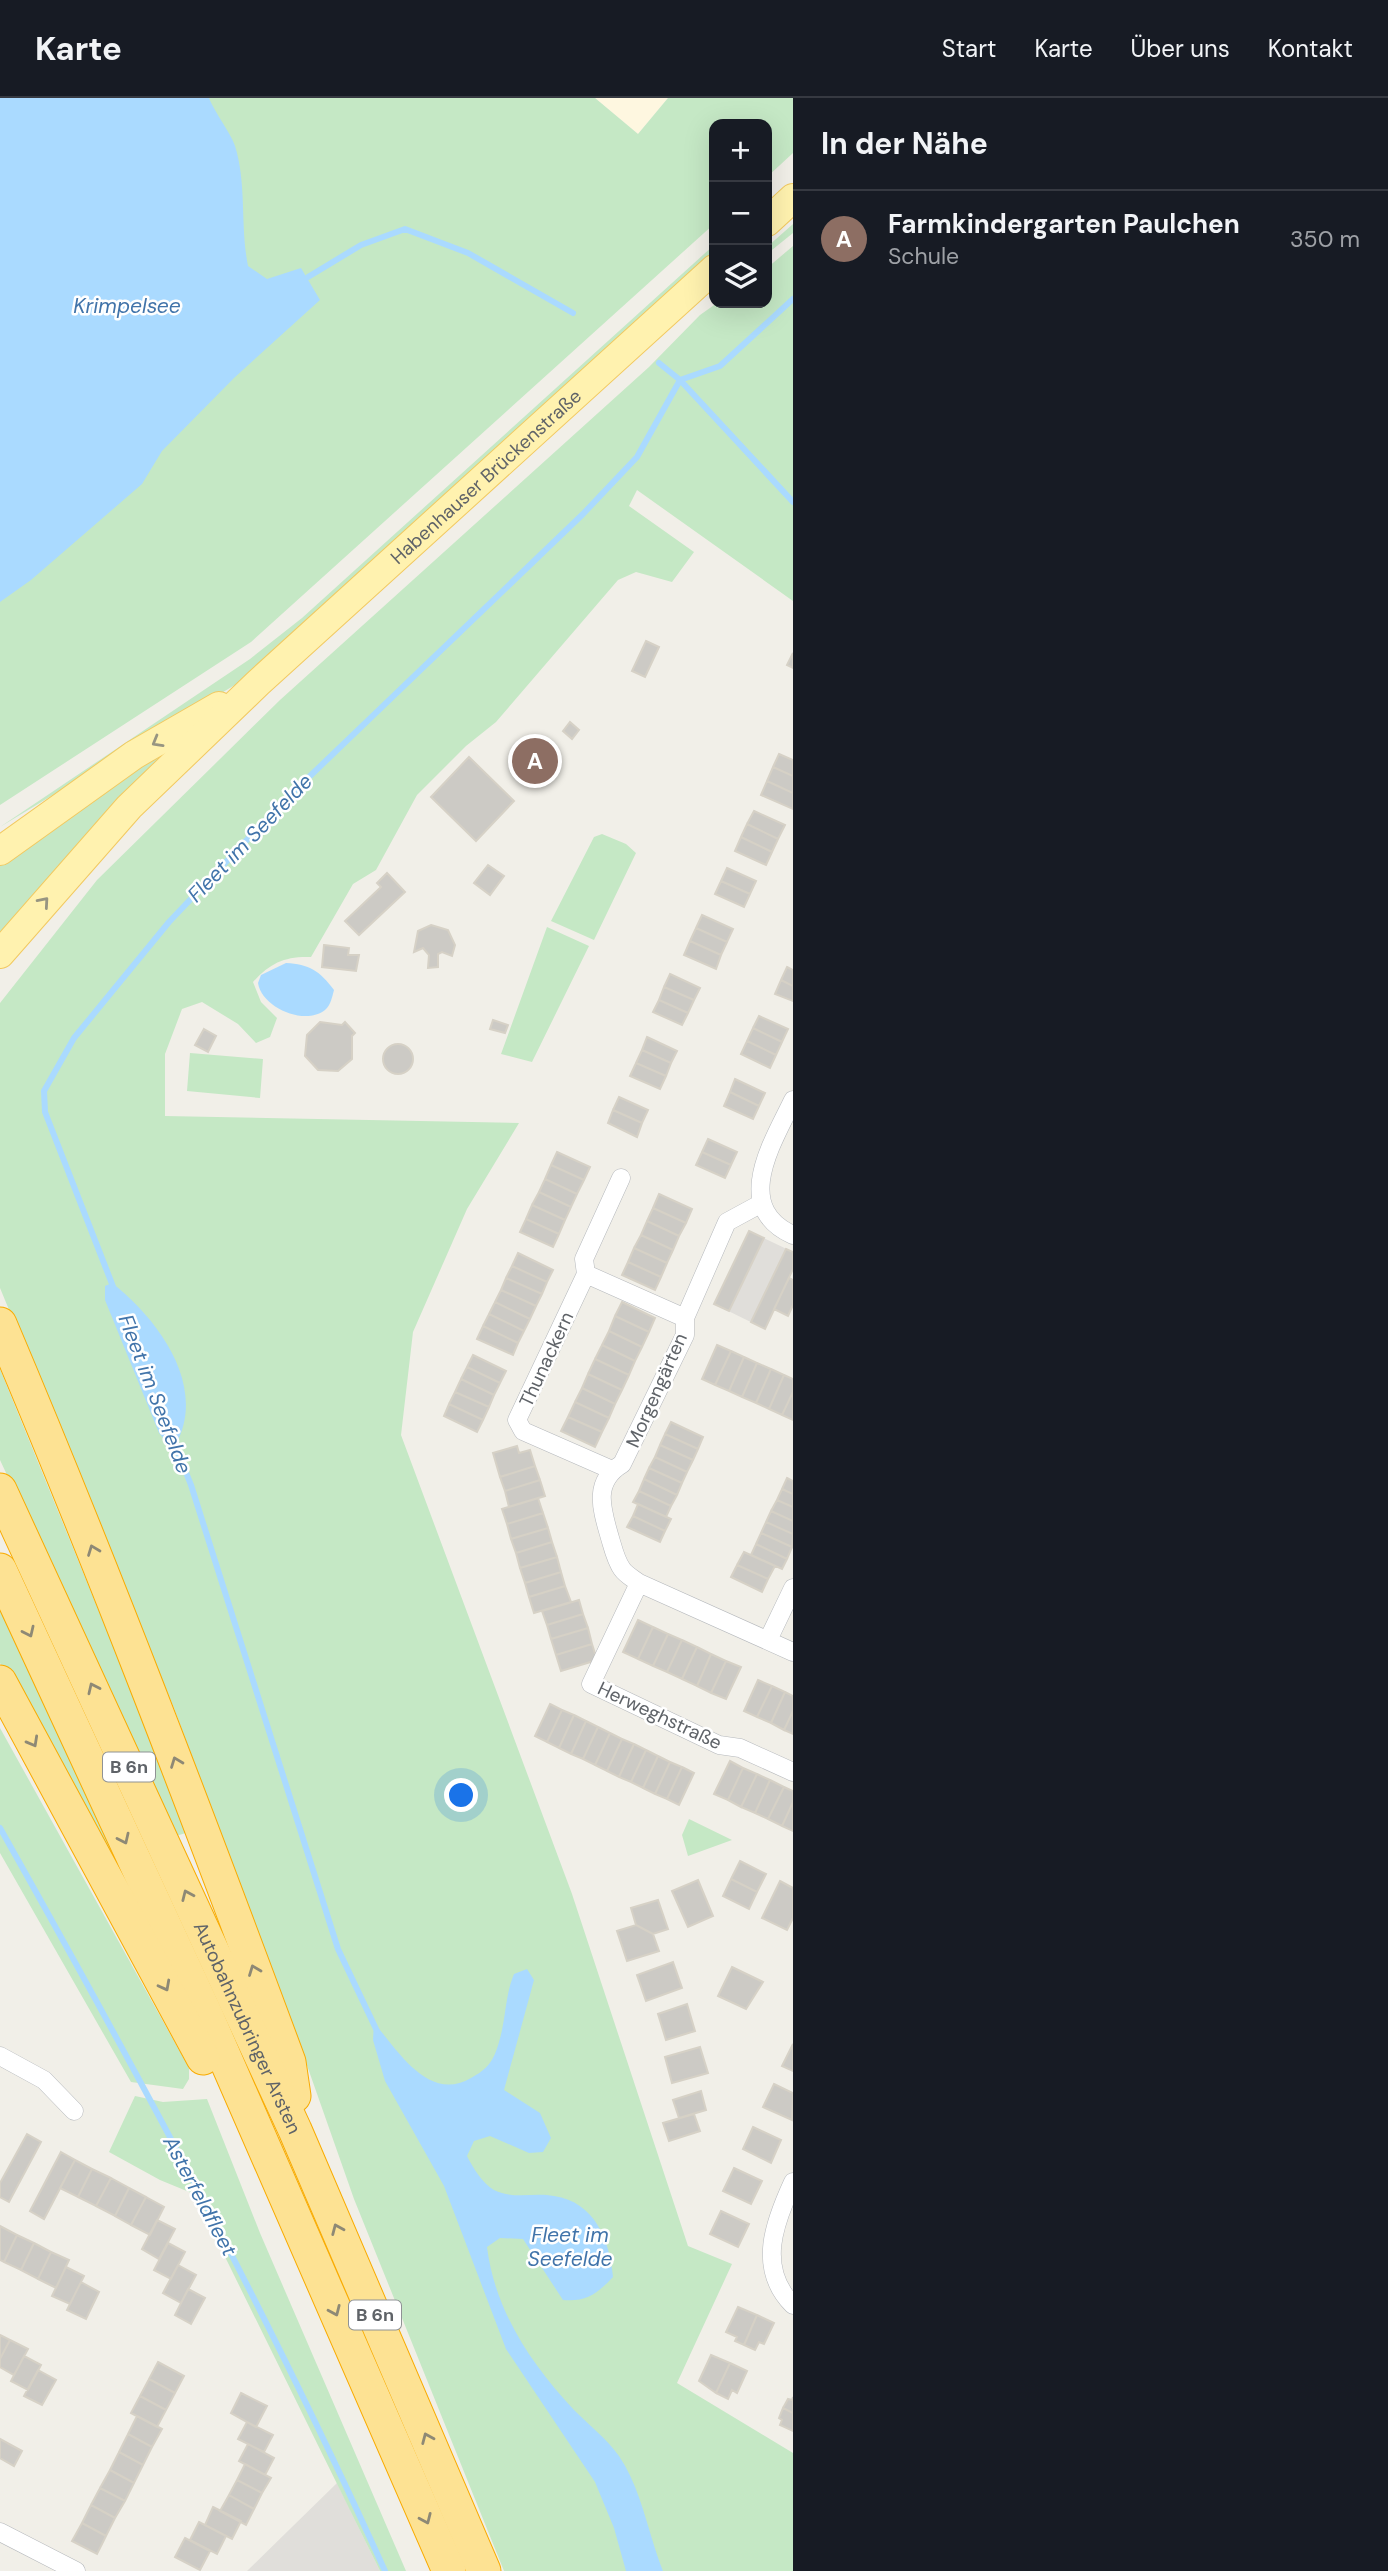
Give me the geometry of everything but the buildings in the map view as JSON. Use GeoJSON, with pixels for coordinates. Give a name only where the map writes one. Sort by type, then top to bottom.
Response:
{"type":"FeatureCollection","features":[{"type":"Feature","properties":{"kind":"highway"},"geometry":{"type":"LineString","coordinates":[[0,1324],[70,1490],[289,2062],[295,2130]]}},
{"type":"Feature","properties":{"kind":"highway","name":"Autobahnzubringer Arsten"},"geometry":{"type":"LineString","coordinates":[[0,1490],[295,2130],[484,2571]]}},
{"type":"Feature","properties":{"kind":"highway","name":"Autobahnzubringer Arsten"},"geometry":{"type":"LineString","coordinates":[[0,1570],[208,2019],[449,2571]]}},
{"type":"Feature","properties":{"kind":"highway"},"geometry":{"type":"LineString","coordinates":[[0,1682],[202,2055],[289,2203]]}},
{"type":"Feature","properties":{"kind":"main road"},"geometry":{"type":"LineString","coordinates":[[772,217],[793,198]]}},
{"type":"Feature","properties":{"kind":"main road","name":"Habenhauser Brückenstraße"},"geometry":{"type":"LineString","coordinates":[[0,954],[129,807],[258,683],[709,274]]}},
{"type":"Feature","properties":{"kind":"main road","name":"Habenhauser Brückenstraße"},"geometry":{"type":"LineString","coordinates":[[0,851],[134,755],[258,683]]}},
{"type":"Feature","properties":{"kind":"street"},"geometry":{"type":"LineString","coordinates":[[793,1100],[762,1170],[762,1203],[779,1228],[793,1235]]}},
{"type":"Feature","properties":{"kind":"street","name":"Thunackern"},"geometry":{"type":"LineString","coordinates":[[612,1470],[523,1431],[517,1420],[586,1274],[584,1259],[621,1178]]}},
{"type":"Feature","properties":{"kind":"street","name":"Morgengärten"},"geometry":{"type":"LineString","coordinates":[[762,1203],[727,1223],[685,1318],[685,1335],[622,1464],[612,1470],[601,1492],[600,1503],[622,1569],[639,1583],[793,1652]]}},
{"type":"Feature","properties":{"kind":"street"},"geometry":{"type":"LineString","coordinates":[[586,1274],[685,1318]]}},
{"type":"Feature","properties":{"kind":"street","name":"Herweghstraße"},"geometry":{"type":"LineString","coordinates":[[639,1583],[591,1684],[719,1745],[740,1748],[793,1772]]}},
{"type":"Feature","properties":{"kind":"street"},"geometry":{"type":"LineString","coordinates":[[768,1640],[793,1588]]}},
{"type":"Feature","properties":{"kind":"street"},"geometry":{"type":"LineString","coordinates":[[0,2056],[44,2080],[75,2110]]}},
{"type":"Feature","properties":{"kind":"street"},"geometry":{"type":"LineString","coordinates":[[793,2182],[771,2237],[774,2269],[786,2298],[793,2305]]}},
{"type":"Feature","properties":{"kind":"street"},"geometry":{"type":"LineString","coordinates":[[0,2532],[76,2571]]}},
{"type":"Feature","properties":{"kind":"shaded area"},"geometry":{"type":"Polygon","coordinates":[[[595,98],[668,98],[638,134],[595,98]]]}},
{"type":"Feature","properties":{"kind":"shaded area"},"geometry":{"type":"Polygon","coordinates":[[[749,1231],[793,1252],[793,1269],[765,1329],[714,1304],[749,1231]]]}},
{"type":"Feature","properties":{"kind":"shaded area"},"geometry":{"type":"Polygon","coordinates":[[[337,2483],[380,2571],[247,2571],[337,2483]]]}},
{"type":"Feature","properties":{"kind":"green space"},"geometry":{"type":"Polygon","coordinates":[[[0,98],[595,98],[638,134],[668,98],[793,98],[793,153],[772,172],[772,119],[709,119],[709,229],[251,642],[0,805],[0,98]]]}},
{"type":"Feature","properties":{"kind":"green space"},"geometry":{"type":"Polygon","coordinates":[[[793,224],[793,233],[772,250],[772,243],[793,224]]]}},
{"type":"Feature","properties":{"kind":"green space"},"geometry":{"type":"Polygon","coordinates":[[[793,246],[793,601],[637,490],[629,506],[694,552],[672,582],[636,572],[618,580],[496,722],[466,746],[417,795],[376,870],[353,884],[311,957],[279,962],[253,982],[261,1002],[277,1018],[270,1037],[256,1043],[238,1024],[202,1002],[182,1009],[165,1054],[165,1116],[519,1123],[467,1209],[413,1332],[401,1435],[572,1894],[688,2246],[732,2264],[677,2383],[793,2453],[793,2571],[504,2571],[354,2199],[174,1708],[0,1288],[0,1003],[97,880],[280,700],[649,367],[700,315],[710,308],[772,308],[772,264],[793,246]]]}},
{"type":"Feature","properties":{"kind":"green space"},"geometry":{"type":"Polygon","coordinates":[[[709,250],[709,260],[248,677],[0,827],[250,659],[302,618],[709,250]]]}},
{"type":"Feature","properties":{"kind":"green space"},"geometry":{"type":"Polygon","coordinates":[[[174,747],[0,935],[0,866],[116,780],[174,747]]]}},
{"type":"Feature","properties":{"kind":"green space"},"geometry":{"type":"Polygon","coordinates":[[[602,834],[626,844],[636,853],[594,940],[551,921],[594,837],[602,834]]]}},
{"type":"Feature","properties":{"kind":"green space"},"geometry":{"type":"Polygon","coordinates":[[[547,927],[589,946],[532,1062],[501,1054],[547,927]]]}},
{"type":"Feature","properties":{"kind":"green space"},"geometry":{"type":"Polygon","coordinates":[[[190,1053],[263,1059],[260,1098],[187,1091],[190,1053]]]}},
{"type":"Feature","properties":{"kind":"green space"},"geometry":{"type":"Polygon","coordinates":[[[0,1369],[189,1832],[176,1836],[0,1460],[0,1369]]]}},
{"type":"Feature","properties":{"kind":"green space"},"geometry":{"type":"Polygon","coordinates":[[[0,1606],[136,1901],[117,1879],[0,1663],[0,1606]]]}},
{"type":"Feature","properties":{"kind":"green space"},"geometry":{"type":"Polygon","coordinates":[[[0,1728],[189,2068],[189,2079],[183,2089],[131,2082],[0,1853],[0,1728]]]}},
{"type":"Feature","properties":{"kind":"green space"},"geometry":{"type":"Polygon","coordinates":[[[689,1819],[732,1840],[688,1856],[682,1835],[689,1819]]]}},
{"type":"Feature","properties":{"kind":"green space"},"geometry":{"type":"Polygon","coordinates":[[[135,2096],[163,2102],[207,2099],[260,2233],[406,2571],[380,2571],[194,2194],[160,2180],[109,2152],[135,2096]]]}},
{"type":"Feature","properties":{"kind":"water","name":"Krimpelsee"},"geometry":{"type":"Polygon","coordinates":[[[0,98],[209,98],[233,141],[239,160],[248,266],[267,279],[301,268],[320,300],[234,378],[162,451],[142,484],[31,580],[0,602],[0,98]]]}},
{"type":"Feature","properties":{"kind":"water"},"geometry":{"type":"Polygon","coordinates":[[[286,963],[308,967],[329,983],[334,990],[325,1010],[307,1016],[296,1015],[267,1000],[258,983],[261,975],[286,963]]]}},
{"type":"Feature","properties":{"kind":"water"},"geometry":{"type":"Polygon","coordinates":[[[112,1283],[146,1315],[161,1334],[182,1377],[186,1400],[184,1423],[175,1446],[169,1445],[159,1433],[105,1300],[105,1286],[112,1283]]]}},
{"type":"Feature","properties":{"kind":"water","name":"Fleet im Seefelde"},"geometry":{"type":"Polygon","coordinates":[[[527,1969],[534,1980],[504,2090],[540,2113],[551,2138],[543,2152],[529,2153],[490,2136],[474,2141],[467,2156],[482,2180],[494,2190],[509,2195],[554,2196],[580,2206],[598,2225],[604,2237],[613,2277],[591,2296],[578,2300],[563,2300],[523,2239],[500,2238],[487,2247],[491,2270],[507,2315],[530,2355],[574,2410],[614,2449],[627,2469],[663,2571],[626,2571],[614,2528],[595,2482],[506,2349],[444,2186],[385,2081],[373,2040],[374,2023],[404,2059],[428,2079],[441,2084],[455,2084],[471,2078],[482,2071],[492,2059],[501,2033],[514,1974],[527,1969]]]}},
{"type":"Feature","properties":{"kind":"waterway"},"geometry":{"type":"LineString","coordinates":[[308,277],[361,245],[405,229],[468,253],[573,313]]}},
{"type":"Feature","properties":{"kind":"waterway"},"geometry":{"type":"LineString","coordinates":[[680,380],[720,366],[793,299]]}},
{"type":"Feature","properties":{"kind":"waterway"},"geometry":{"type":"LineString","coordinates":[[659,363],[680,380],[793,502]]}},
{"type":"Feature","properties":{"kind":"waterway","name":"Fleet im Seefelde"},"geometry":{"type":"LineString","coordinates":[[114,1289],[45,1112],[44,1091],[74,1038],[169,922],[284,801],[583,514],[637,457],[680,380]]}},
{"type":"Feature","properties":{"kind":"waterway","name":"Fleet im Seefelde"},"geometry":{"type":"LineString","coordinates":[[173,1440],[191,1485],[338,1949],[377,2031]]}},
{"type":"Feature","properties":{"kind":"waterway","name":"Asterfeldfleet"},"geometry":{"type":"LineString","coordinates":[[0,1828],[201,2195],[296,2382],[385,2571]]}},
{"type":"Feature","properties":{"kind":"place","name":"Farmkindergarten Paulchen"},"geometry":{"type":"Point","coordinates":[535,761]}}]}
